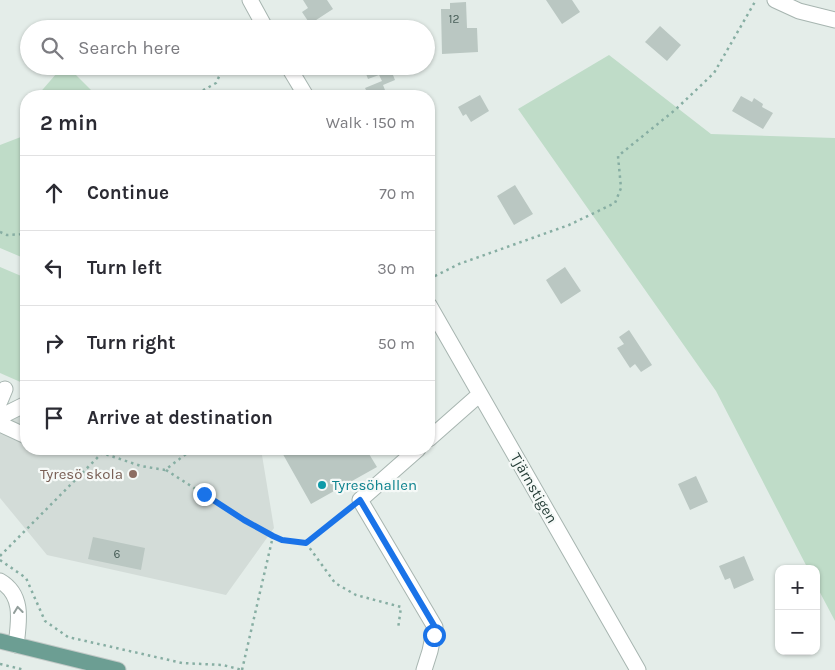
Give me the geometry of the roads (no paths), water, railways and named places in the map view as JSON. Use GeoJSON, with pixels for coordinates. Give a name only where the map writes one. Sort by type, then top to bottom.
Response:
{"type":"FeatureCollection","features":[{"type":"Feature","properties":{"kind":"main road"},"geometry":{"type":"LineString","coordinates":[[0,641],[118,670]]}},
{"type":"Feature","properties":{"kind":"street"},"geometry":{"type":"LineString","coordinates":[[250,0],[261,20]]}},
{"type":"Feature","properties":{"kind":"street"},"geometry":{"type":"LineString","coordinates":[[775,0],[799,11],[835,20]]}},
{"type":"Feature","properties":{"kind":"street"},"geometry":{"type":"LineString","coordinates":[[293,75],[302,90]]}},
{"type":"Feature","properties":{"kind":"street","name":"Tjärnstigen"},"geometry":{"type":"LineString","coordinates":[[435,315],[638,670]]}},
{"type":"Feature","properties":{"kind":"street"},"geometry":{"type":"LineString","coordinates":[[435,434],[480,394]]}},
{"type":"Feature","properties":{"kind":"street"},"geometry":{"type":"LineString","coordinates":[[0,417],[20,407]]}},
{"type":"Feature","properties":{"kind":"street"},"geometry":{"type":"LineString","coordinates":[[0,424],[20,433]]}},
{"type":"Feature","properties":{"kind":"street"},"geometry":{"type":"LineString","coordinates":[[411,455],[360,500],[435,627],[424,670]]}},
{"type":"Feature","properties":{"kind":"street"},"geometry":{"type":"LineString","coordinates":[[0,581],[5,584],[16,598],[18,606],[19,616],[16,645]]}},
{"type":"Feature","properties":{"kind":"street"},"geometry":{"type":"LineString","coordinates":[[430,651],[432,670]]}},
{"type":"Feature","properties":{"kind":"place","name":"Tyresö skola"},"geometry":{"type":"Point","coordinates":[133,474]}},
{"type":"Feature","properties":{"kind":"place","name":"Tyresöhallen"},"geometry":{"type":"Point","coordinates":[322,485]}}]}
